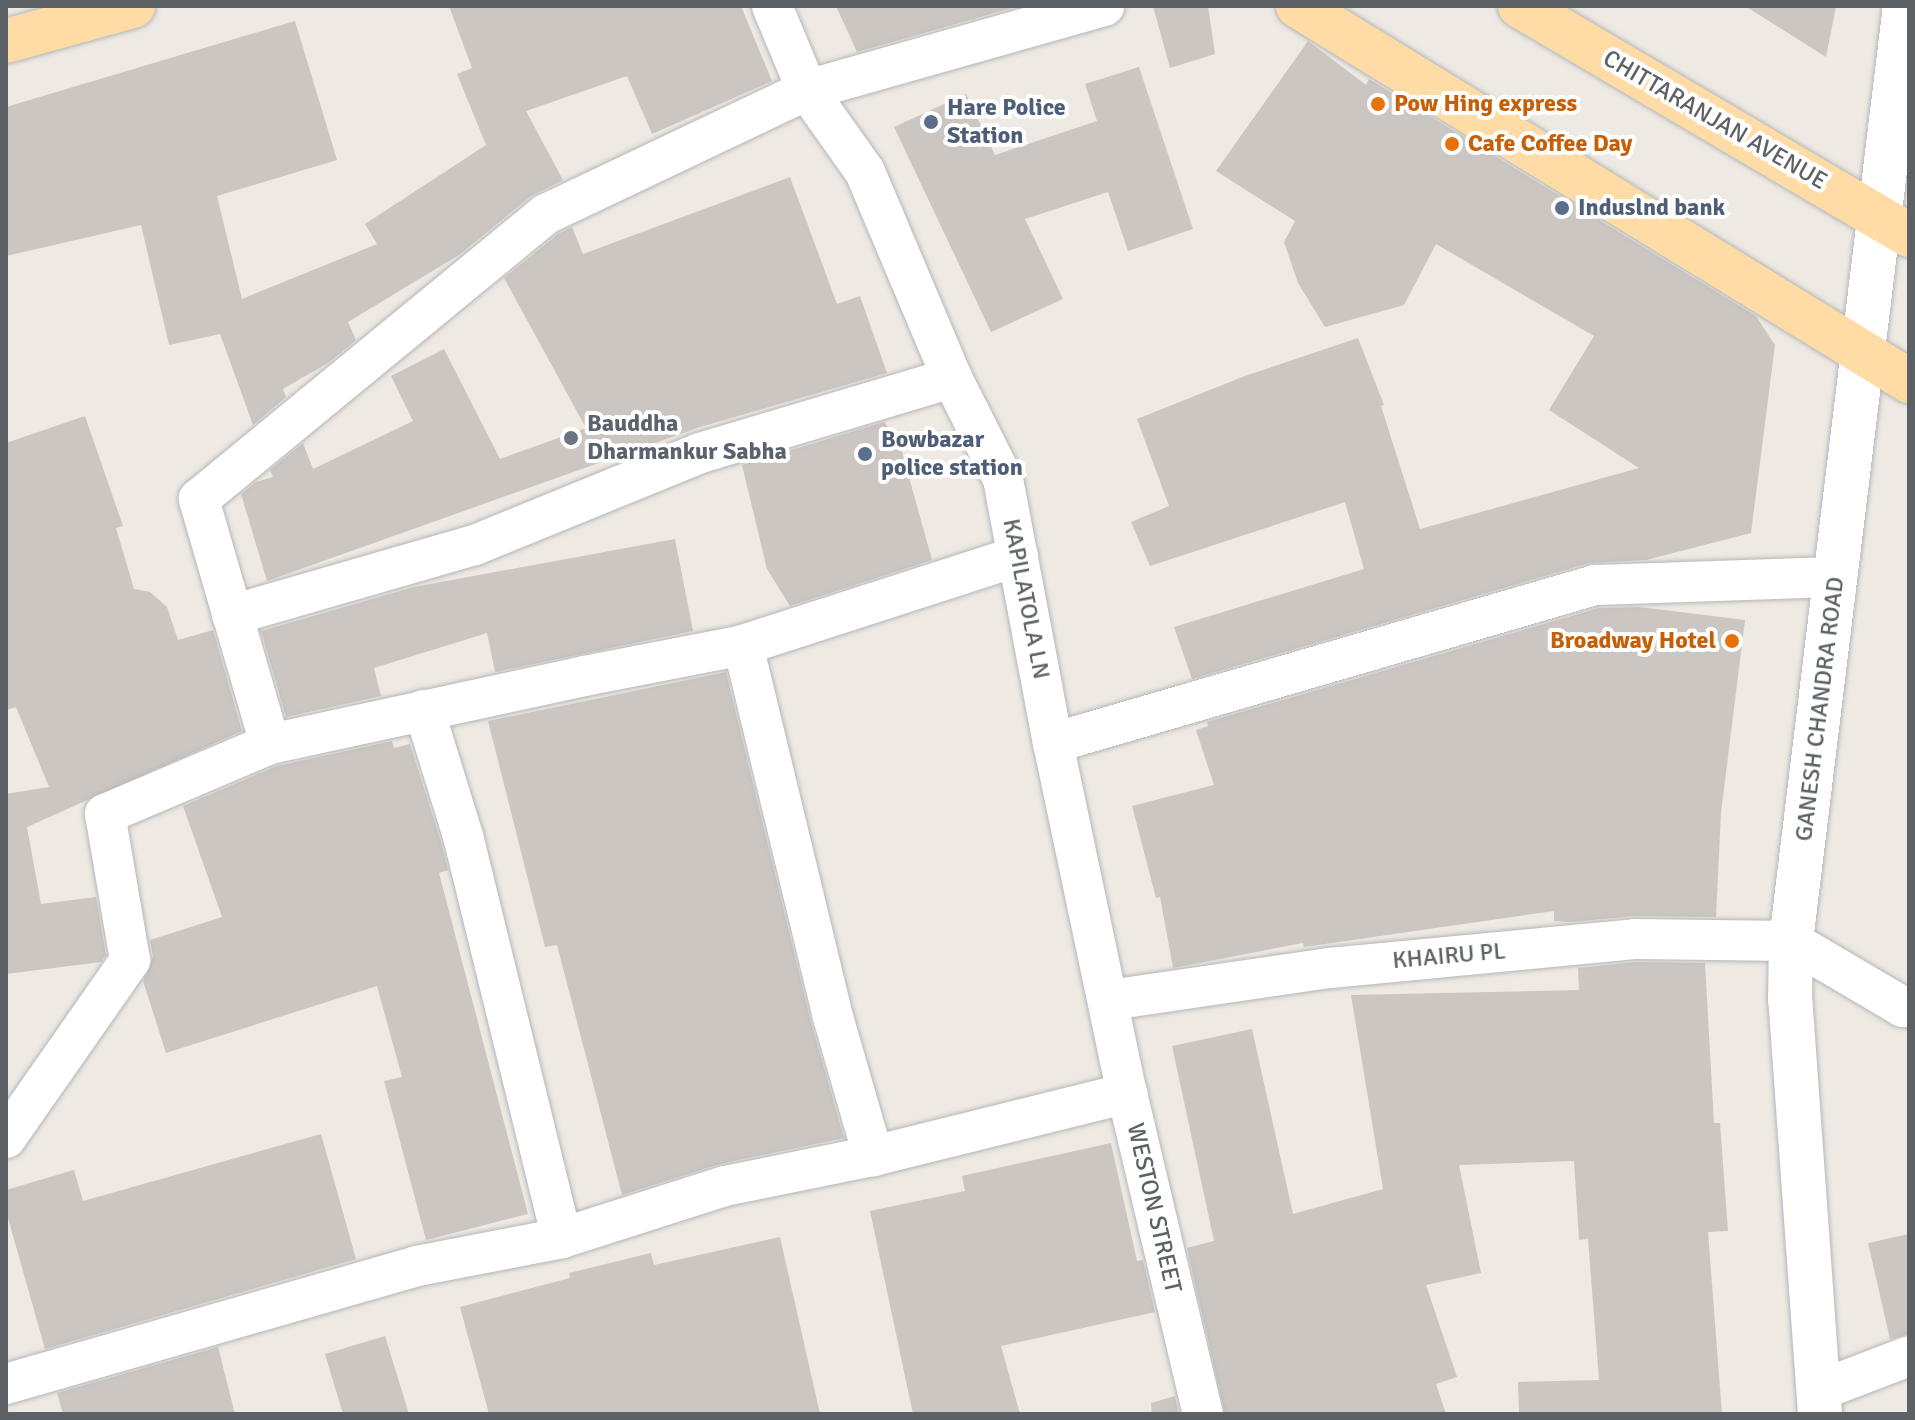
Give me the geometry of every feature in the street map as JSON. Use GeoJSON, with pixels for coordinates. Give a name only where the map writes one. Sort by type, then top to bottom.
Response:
{"type":"FeatureCollection","features":[{"type":"Feature","properties":{"kind":"main road"},"geometry":{"type":"LineString","coordinates":[[6,41],[133,6]]}},
{"type":"Feature","properties":{"kind":"main road"},"geometry":{"type":"LineString","coordinates":[[1298,6],[1909,381]]}},
{"type":"Feature","properties":{"kind":"main road","name":"CHITTARANJAN AVENUE"},"geometry":{"type":"LineString","coordinates":[[1520,6],[1895,226]]}},
{"type":"Feature","properties":{"kind":"main road","name":"GANESH CHANDRA ROAD"},"geometry":{"type":"LineString","coordinates":[[1819,1402],[1790,1000],[1791,941],[1864,355],[1895,226],[1905,6]]}},
{"type":"Feature","properties":{"kind":"street","name":"KAPILATOLA LN"},"geometry":{"type":"LineString","coordinates":[[772,6],[807,90],[865,172],[952,378],[1003,479],[1053,743],[1110,1000]]}},
{"type":"Feature","properties":{"kind":"street"},"geometry":{"type":"LineString","coordinates":[[270,744],[199,499],[546,214],[807,90],[1104,6]]}},
{"type":"Feature","properties":{"kind":"street"},"geometry":{"type":"LineString","coordinates":[[232,615],[475,545],[700,453],[952,378]]}},
{"type":"Feature","properties":{"kind":"street"},"geometry":{"type":"LineString","coordinates":[[6,1138],[130,960],[105,814],[270,744],[743,645],[1018,556]]}},
{"type":"Feature","properties":{"kind":"street"},"geometry":{"type":"LineString","coordinates":[[1053,743],[1595,585],[1836,577]]}},
{"type":"Feature","properties":{"kind":"street"},"geometry":{"type":"LineString","coordinates":[[743,645],[833,1017],[873,1156]]}},
{"type":"Feature","properties":{"kind":"street"},"geometry":{"type":"LineString","coordinates":[[424,710],[463,836],[562,1238]]}},
{"type":"Feature","properties":{"kind":"street","name":"KHAIRU PL"},"geometry":{"type":"LineString","coordinates":[[1110,1000],[1330,968],[1635,939],[1791,941]]}},
{"type":"Feature","properties":{"kind":"street"},"geometry":{"type":"LineString","coordinates":[[1791,941],[1903,1007],[1909,1007]]}},
{"type":"Feature","properties":{"kind":"street","name":"WESTON STREET"},"geometry":{"type":"LineString","coordinates":[[1110,1000],[1127,1093],[1203,1414]]}},
{"type":"Feature","properties":{"kind":"street"},"geometry":{"type":"LineString","coordinates":[[6,1384],[417,1266],[562,1238],[725,1186],[873,1156],[1127,1093]]}},
{"type":"Feature","properties":{"kind":"street"},"geometry":{"type":"LineString","coordinates":[[1819,1402],[1909,1356]]}},
{"type":"Feature","properties":{"kind":"building"},"geometry":{"type":"Polygon","coordinates":[[[449,6],[741,6],[772,81],[652,134],[627,76],[526,111],[563,180],[531,196],[459,255],[348,322],[356,340],[328,363],[283,389],[286,397],[253,425],[220,334],[169,345],[141,225],[6,256],[6,107],[295,21],[337,160],[217,196],[242,299],[377,244],[365,224],[486,145],[457,74],[472,68],[449,6]]]}},
{"type":"Feature","properties":{"kind":"building"},"geometry":{"type":"Polygon","coordinates":[[[836,6],[1019,6],[857,52],[836,6]]]}},
{"type":"Feature","properties":{"kind":"building"},"geometry":{"type":"Polygon","coordinates":[[[1153,6],[1208,6],[1215,54],[1170,68],[1153,6]]]}},
{"type":"Feature","properties":{"kind":"building"},"geometry":{"type":"Polygon","coordinates":[[[1745,6],[1836,6],[1826,57],[1745,6]]]}},
{"type":"Feature","properties":{"kind":"building"},"geometry":{"type":"Polygon","coordinates":[[[1308,41],[1366,85],[1369,79],[1756,316],[1775,345],[1751,533],[1646,560],[1589,563],[1192,679],[1174,627],[1364,569],[1345,502],[1150,566],[1131,522],[1169,506],[1137,419],[1245,376],[1358,338],[1384,405],[1381,406],[1420,529],[1639,468],[1549,410],[1594,336],[1436,244],[1404,305],[1325,327],[1298,283],[1284,242],[1295,221],[1216,171],[1308,41]]]}},
{"type":"Feature","properties":{"kind":"building"},"geometry":{"type":"Polygon","coordinates":[[[1139,67],[1193,229],[1128,251],[1108,192],[1025,219],[1063,299],[991,332],[894,127],[966,94],[995,155],[1097,121],[1085,84],[1139,67]]]}},
{"type":"Feature","properties":{"kind":"building"},"geometry":{"type":"Polygon","coordinates":[[[790,177],[837,304],[860,296],[887,373],[700,427],[267,581],[241,494],[256,482],[273,477],[270,470],[303,443],[313,469],[413,421],[391,376],[444,349],[500,459],[586,428],[504,278],[558,234],[572,227],[583,254],[790,177]]]}},
{"type":"Feature","properties":{"kind":"building"},"geometry":{"type":"Polygon","coordinates":[[[85,416],[123,526],[116,528],[134,589],[150,592],[167,607],[178,640],[213,630],[242,731],[27,827],[41,904],[96,897],[106,955],[101,962],[6,974],[6,794],[49,787],[16,707],[6,710],[6,443],[85,416]]]}},
{"type":"Feature","properties":{"kind":"building"},"geometry":{"type":"Polygon","coordinates":[[[884,422],[899,441],[932,560],[790,606],[767,569],[742,465],[884,422]]]}},
{"type":"Feature","properties":{"kind":"building"},"geometry":{"type":"Polygon","coordinates":[[[675,539],[693,631],[495,672],[487,633],[374,668],[381,696],[286,717],[261,631],[414,587],[675,539]]]}},
{"type":"Feature","properties":{"kind":"building"},"geometry":{"type":"Polygon","coordinates":[[[1640,607],[1745,620],[1721,813],[1716,917],[1635,916],[1571,922],[1554,921],[1554,911],[1304,947],[1303,943],[1173,968],[1160,897],[1156,898],[1132,806],[1214,785],[1196,730],[1208,726],[1207,722],[1599,608],[1640,607]]]}},
{"type":"Feature","properties":{"kind":"building"},"geometry":{"type":"Polygon","coordinates":[[[726,672],[811,1022],[844,1138],[720,1164],[622,1195],[557,945],[545,947],[488,721],[726,672]]]}},
{"type":"Feature","properties":{"kind":"building"},"geometry":{"type":"Polygon","coordinates":[[[392,741],[394,748],[410,744],[441,842],[448,870],[439,873],[528,1214],[426,1240],[384,1081],[402,1077],[377,986],[166,1053],[143,981],[153,957],[150,940],[222,917],[183,806],[277,766],[392,741]]]}},
{"type":"Feature","properties":{"kind":"building"},"geometry":{"type":"Polygon","coordinates":[[[1636,962],[1705,963],[1714,1123],[1720,1123],[1728,1231],[1708,1232],[1722,1414],[1519,1414],[1518,1382],[1599,1380],[1588,1239],[1579,1240],[1574,1161],[1459,1165],[1481,1273],[1426,1285],[1457,1377],[1436,1384],[1446,1414],[1225,1414],[1187,1248],[1214,1241],[1172,1046],[1252,1029],[1293,1214],[1383,1189],[1351,995],[1579,990],[1578,968],[1636,962]]]}},
{"type":"Feature","properties":{"kind":"building"},"geometry":{"type":"Polygon","coordinates":[[[321,1134],[356,1259],[45,1349],[6,1211],[6,1190],[74,1170],[83,1201],[321,1134]]]}},
{"type":"Feature","properties":{"kind":"building"},"geometry":{"type":"Polygon","coordinates":[[[1111,1143],[1137,1261],[1143,1260],[1155,1312],[1001,1346],[1020,1414],[913,1414],[870,1211],[965,1191],[962,1176],[1111,1143]]]}},
{"type":"Feature","properties":{"kind":"building"},"geometry":{"type":"Polygon","coordinates":[[[1909,1234],[1909,1334],[1890,1339],[1868,1243],[1909,1234]]]}},
{"type":"Feature","properties":{"kind":"building"},"geometry":{"type":"Polygon","coordinates":[[[780,1237],[820,1414],[489,1414],[460,1307],[570,1278],[569,1273],[651,1253],[654,1265],[780,1237]]]}},
{"type":"Feature","properties":{"kind":"building"},"geometry":{"type":"Polygon","coordinates":[[[385,1336],[409,1414],[343,1414],[325,1354],[385,1336]]]}},
{"type":"Feature","properties":{"kind":"building"},"geometry":{"type":"Polygon","coordinates":[[[218,1347],[235,1414],[63,1414],[57,1393],[218,1347]]]}},
{"type":"Feature","properties":{"kind":"building"},"geometry":{"type":"Polygon","coordinates":[[[1175,1396],[1179,1414],[1152,1414],[1151,1403],[1175,1396]]]}},
{"type":"Feature","properties":{"kind":"place","name":"Pow Hing express"},"geometry":{"type":"Point","coordinates":[1378,104]}},
{"type":"Feature","properties":{"kind":"place","name":"Hare Police Station"},"geometry":{"type":"Point","coordinates":[931,122]}},
{"type":"Feature","properties":{"kind":"place","name":"Cafe Coffee Day"},"geometry":{"type":"Point","coordinates":[1452,144]}},
{"type":"Feature","properties":{"kind":"place","name":"Induslnd bank"},"geometry":{"type":"Point","coordinates":[1562,208]}},
{"type":"Feature","properties":{"kind":"place","name":"Bauddha Dharmankur Sabha"},"geometry":{"type":"Point","coordinates":[571,438]}},
{"type":"Feature","properties":{"kind":"place","name":"Bowbazar police station"},"geometry":{"type":"Point","coordinates":[865,454]}},
{"type":"Feature","properties":{"kind":"place","name":"Broadway Hotel"},"geometry":{"type":"Point","coordinates":[1732,641]}}]}
